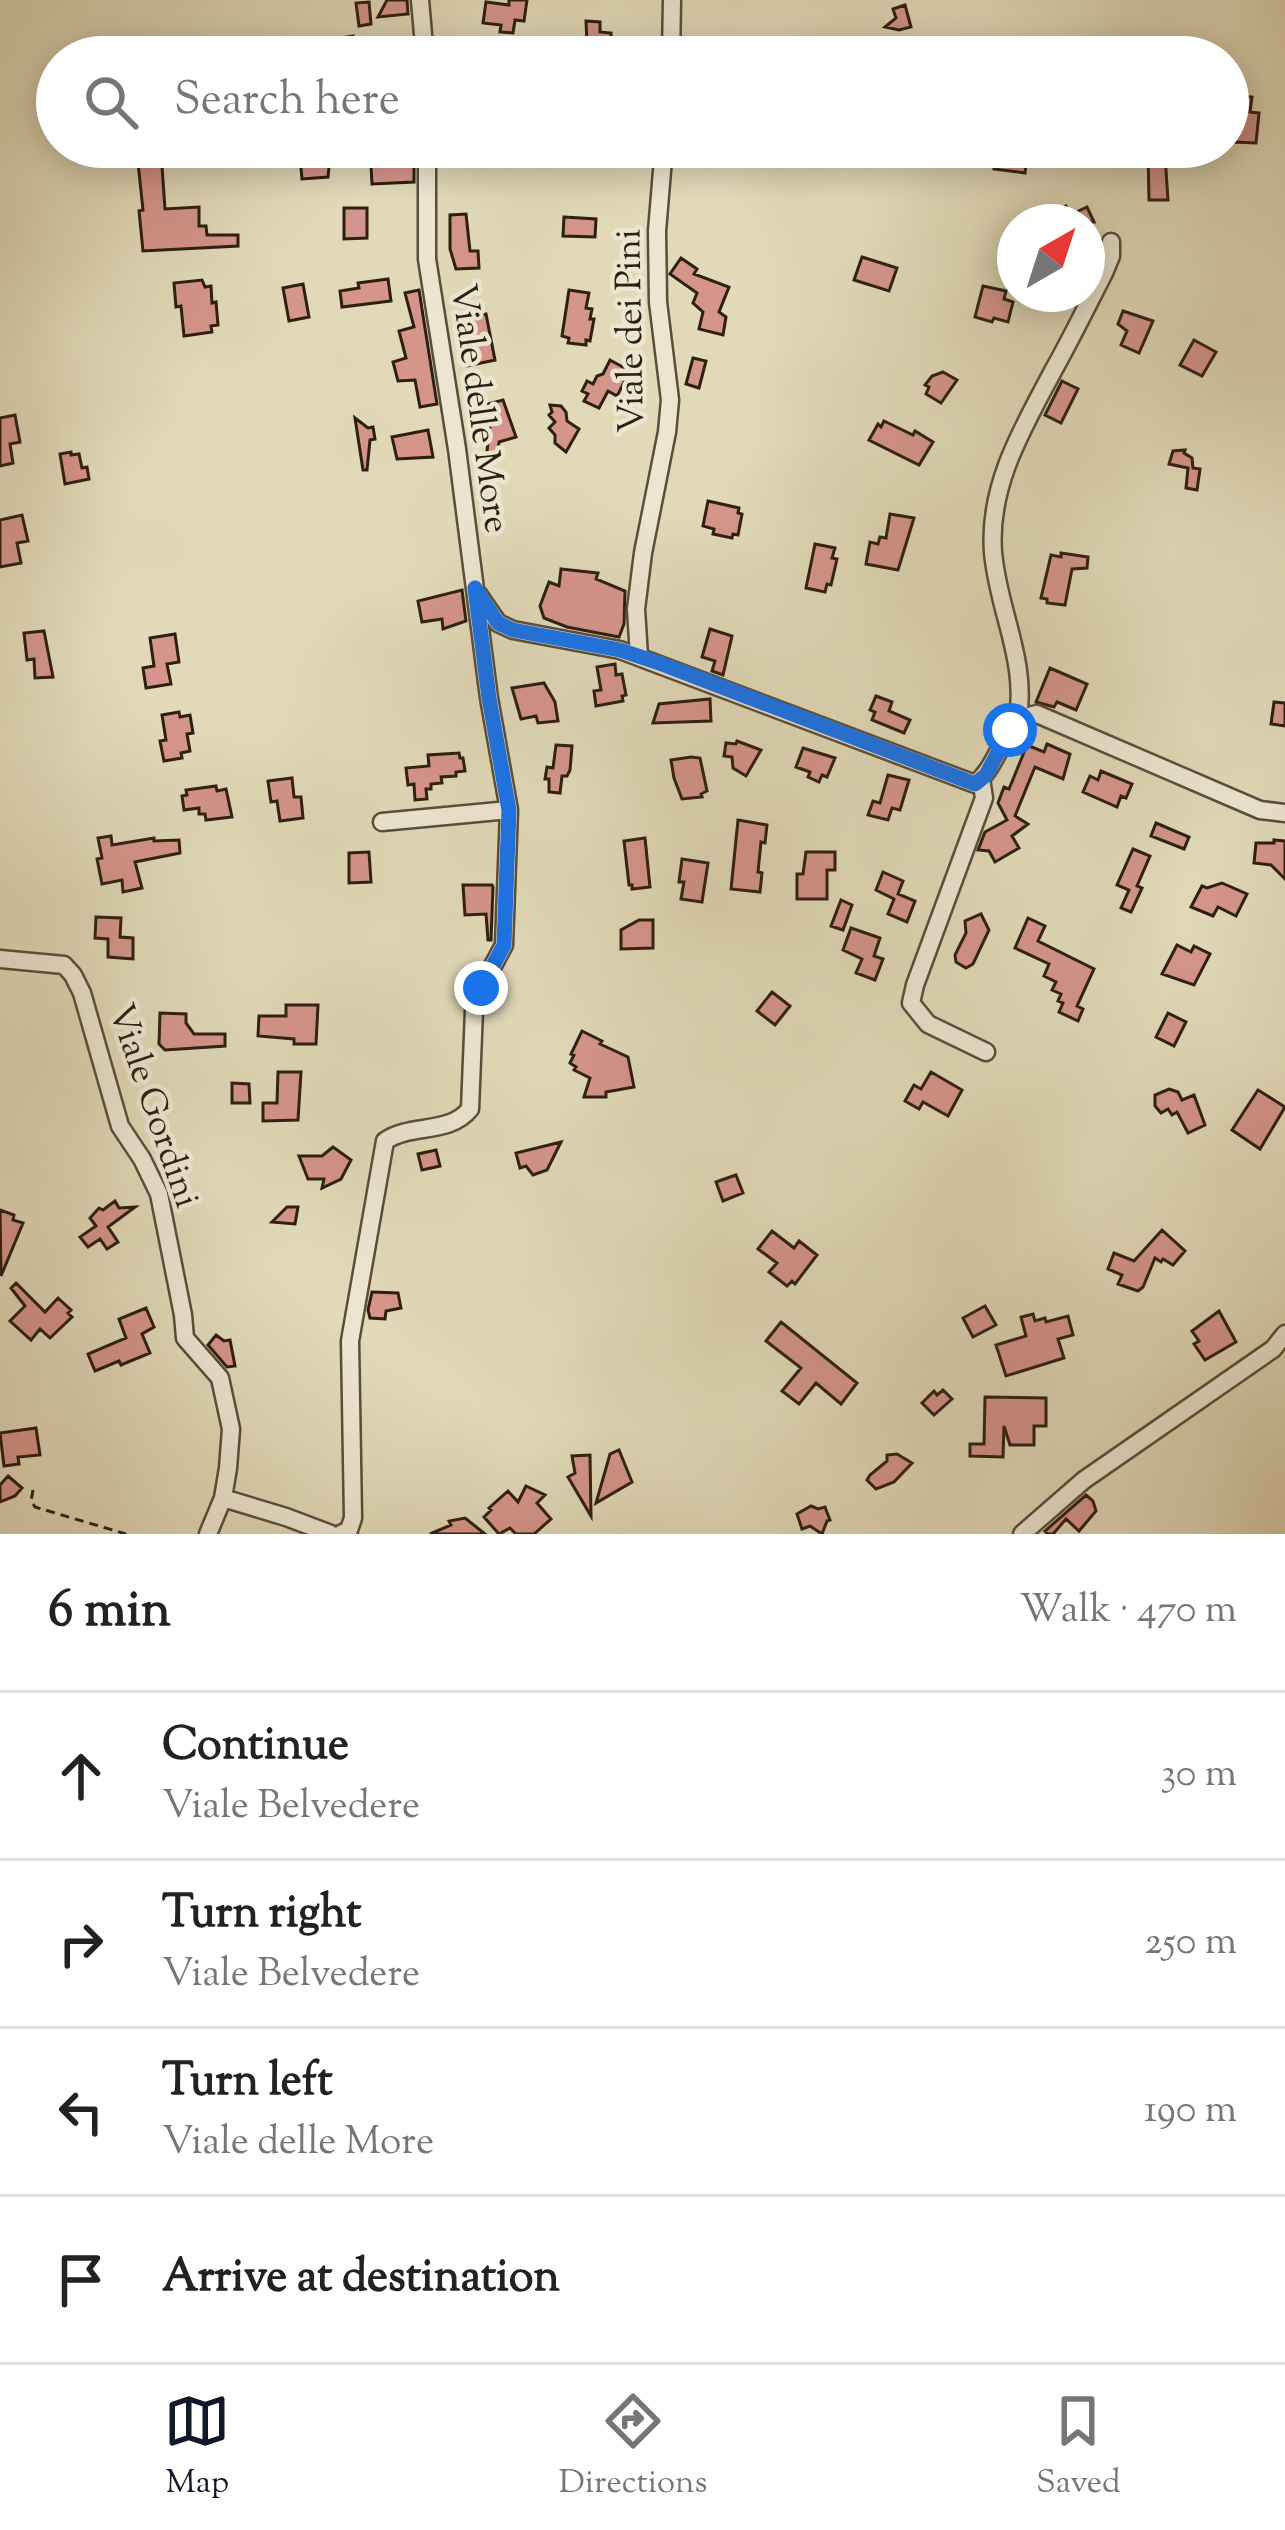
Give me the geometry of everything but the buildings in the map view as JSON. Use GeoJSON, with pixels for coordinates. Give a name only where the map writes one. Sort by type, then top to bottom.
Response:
{"type":"FeatureCollection","features":[{"type":"Feature","properties":{"kind":"street"},"geometry":{"type":"LineString","coordinates":[[420,0],[423,36]]}},
{"type":"Feature","properties":{"kind":"street"},"geometry":{"type":"LineString","coordinates":[[671,36],[672,0]]}},
{"type":"Feature","properties":{"kind":"street","name":"Viale delle More"},"geometry":{"type":"LineString","coordinates":[[341,1534],[349,1530],[353,1518],[352,1322],[385,1141],[394,1135],[456,1123],[470,1109],[474,1010],[504,945],[509,810],[427,259],[427,168]]}},
{"type":"Feature","properties":{"kind":"street","name":"Viale dei Pini"},"geometry":{"type":"LineString","coordinates":[[639,656],[635,608],[670,400],[658,302],[662,168]]}},
{"type":"Feature","properties":{"kind":"street"},"geometry":{"type":"LineString","coordinates":[[1016,724],[1020,677],[993,553],[994,516],[1004,468],[1104,273],[1111,242]]}},
{"type":"Feature","properties":{"kind":"street"},"geometry":{"type":"LineString","coordinates":[[475,588],[498,623],[513,630],[639,656],[975,784],[986,775],[1010,730],[1024,716],[1037,714],[1260,810],[1285,813]]}},
{"type":"Feature","properties":{"kind":"street"},"geometry":{"type":"LineString","coordinates":[[981,779],[984,798],[911,1003],[928,1024],[986,1052]]}},
{"type":"Feature","properties":{"kind":"street"},"geometry":{"type":"LineString","coordinates":[[382,822],[509,810]]}},
{"type":"Feature","properties":{"kind":"street","name":"Viale Gordini"},"geometry":{"type":"LineString","coordinates":[[0,959],[64,965],[73,975],[120,1126],[159,1194],[185,1338],[220,1378],[230,1429],[223,1498],[208,1534]]}},
{"type":"Feature","properties":{"kind":"street"},"geometry":{"type":"LineString","coordinates":[[1022,1534],[1084,1480],[1273,1349],[1285,1334]]}},
{"type":"Feature","properties":{"kind":"street"},"geometry":{"type":"LineString","coordinates":[[223,1498],[331,1534]]}},
{"type":"Feature","properties":{"kind":"path"},"geometry":{"type":"LineString","coordinates":[[33,1490],[34,1507],[126,1534]]}},
{"type":"Feature","properties":{"kind":"route"},"geometry":{"type":"LineString","coordinates":[[481,988],[504,945],[509,810],[475,588],[498,623],[513,630],[620,650],[662,664],[975,784],[986,775],[1010,730]]}}]}
